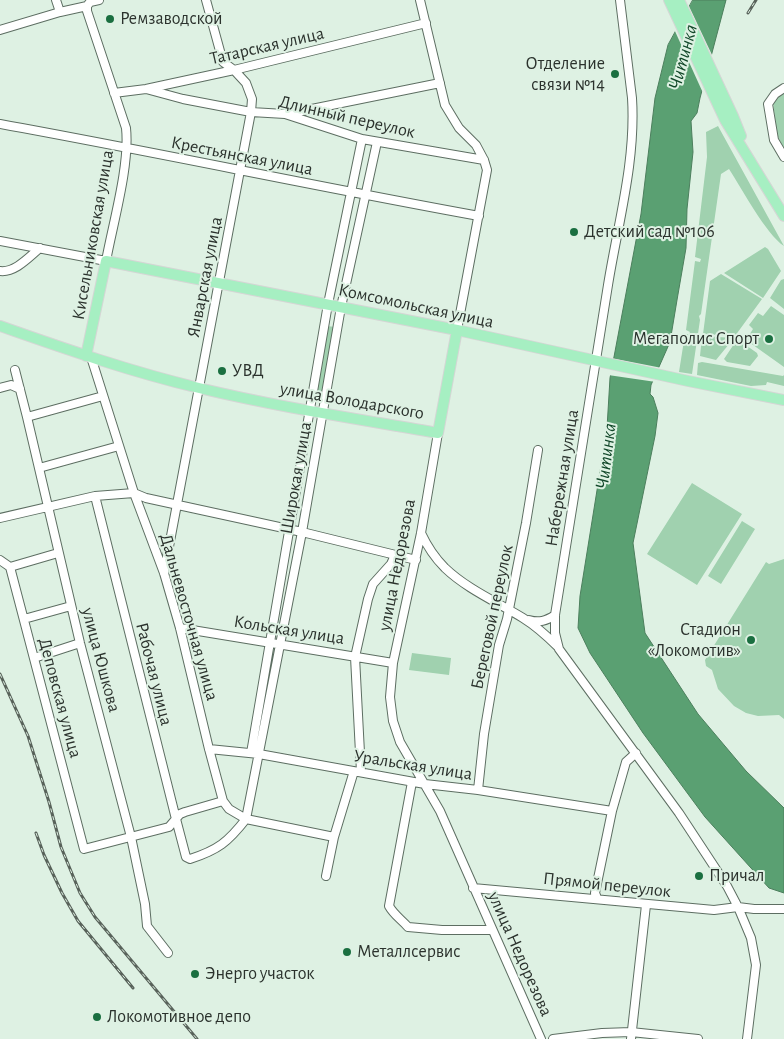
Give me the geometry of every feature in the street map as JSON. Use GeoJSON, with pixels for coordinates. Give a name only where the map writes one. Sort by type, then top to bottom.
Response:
{"type":"FeatureCollection","features":[{"type":"Feature","properties":{"kind":"main road"},"geometry":{"type":"LineString","coordinates":[[669,0],[749,158],[784,216]]}},
{"type":"Feature","properties":{"kind":"main road"},"geometry":{"type":"LineString","coordinates":[[679,0],[729,118]]}},
{"type":"Feature","properties":{"kind":"main road","name":"Комсомольская улица"},"geometry":{"type":"LineString","coordinates":[[106,261],[458,330],[784,400]]}},
{"type":"Feature","properties":{"kind":"main road","name":"Кисельниковская улица"},"geometry":{"type":"LineString","coordinates":[[89,357],[106,261]]}},
{"type":"Feature","properties":{"kind":"main road","name":"улица Володарского"},"geometry":{"type":"LineString","coordinates":[[2,326],[89,357],[198,388],[310,411],[438,433]]}},
{"type":"Feature","properties":{"kind":"main road","name":"улица Недорезова"},"geometry":{"type":"LineString","coordinates":[[438,433],[458,330]]}},
{"type":"Feature","properties":{"kind":"street"},"geometry":{"type":"LineString","coordinates":[[56,0],[60,12]]}},
{"type":"Feature","properties":{"kind":"street"},"geometry":{"type":"LineString","coordinates":[[0,30],[87,6],[90,2],[98,0]]}},
{"type":"Feature","properties":{"kind":"street","name":"Январская улица"},"geometry":{"type":"LineString","coordinates":[[164,572],[241,171],[252,99],[246,83],[234,70],[223,62],[206,0]]}},
{"type":"Feature","properties":{"kind":"street"},"geometry":{"type":"LineString","coordinates":[[420,0],[445,105],[459,128],[476,145],[484,160]]}},
{"type":"Feature","properties":{"kind":"street","name":"Набережная улица"},"geometry":{"type":"LineString","coordinates":[[620,0],[633,112],[630,163],[599,361],[555,615],[555,633],[559,649],[636,753],[704,850],[728,886],[738,907],[751,938],[756,964],[747,1039]]}},
{"type":"Feature","properties":{"kind":"street","name":"Кисельниковская улица"},"geometry":{"type":"LineString","coordinates":[[87,6],[86,11],[126,128],[126,147],[122,176],[106,261]]}},
{"type":"Feature","properties":{"kind":"street","name":"Татарская улица"},"geometry":{"type":"LineString","coordinates":[[114,93],[146,89],[234,70],[426,23]]}},
{"type":"Feature","properties":{"kind":"street"},"geometry":{"type":"LineString","coordinates":[[286,114],[440,83]]}},
{"type":"Feature","properties":{"kind":"street"},"geometry":{"type":"LineString","coordinates":[[784,88],[775,94],[768,104],[774,140],[784,157]]}},
{"type":"Feature","properties":{"kind":"street","name":"Длинный переулок"},"geometry":{"type":"LineString","coordinates":[[146,89],[183,99],[251,112],[286,114],[362,139],[484,160]]}},
{"type":"Feature","properties":{"kind":"street","name":"Крестьянская улица"},"geometry":{"type":"LineString","coordinates":[[0,124],[126,147],[365,196],[478,216]]}},
{"type":"Feature","properties":{"kind":"street","name":"Широкая улица"},"geometry":{"type":"LineString","coordinates":[[250,753],[271,642],[328,304],[362,139]]}},
{"type":"Feature","properties":{"kind":"street","name":"Широкая улица"},"geometry":{"type":"LineString","coordinates":[[246,819],[302,532],[341,307],[378,142]]}},
{"type":"Feature","properties":{"kind":"street","name":"улица Недорезова"},"geometry":{"type":"LineString","coordinates":[[458,330],[487,170],[484,160]]}},
{"type":"Feature","properties":{"kind":"street","name":"Комсомольская улица"},"geometry":{"type":"LineString","coordinates":[[0,241],[106,261]]}},
{"type":"Feature","properties":{"kind":"street"},"geometry":{"type":"LineString","coordinates":[[0,271],[14,268],[40,248]]}},
{"type":"Feature","properties":{"kind":"street","name":"Дальневосточная улица"},"geometry":{"type":"LineString","coordinates":[[89,357],[134,493],[164,572],[180,628],[223,801]]}},
{"type":"Feature","properties":{"kind":"street","name":"улица Юшкова"},"geometry":{"type":"LineString","coordinates":[[14,370],[27,417],[80,643],[131,837],[145,904],[147,926],[168,953]]}},
{"type":"Feature","properties":{"kind":"street"},"geometry":{"type":"LineString","coordinates":[[0,388],[11,385],[20,389]]}},
{"type":"Feature","properties":{"kind":"street"},"geometry":{"type":"LineString","coordinates":[[27,417],[102,396]]}},
{"type":"Feature","properties":{"kind":"street","name":"улица Недорезова"},"geometry":{"type":"LineString","coordinates":[[438,433],[416,560],[394,663],[390,698],[393,720],[400,742],[443,819],[541,1039]]}},
{"type":"Feature","properties":{"kind":"street"},"geometry":{"type":"LineString","coordinates":[[39,468],[119,446]]}},
{"type":"Feature","properties":{"kind":"street","name":"Береговой переулок"},"geometry":{"type":"LineString","coordinates":[[478,790],[484,734],[499,645],[504,631],[527,517],[538,450]]}},
{"type":"Feature","properties":{"kind":"street"},"geometry":{"type":"LineString","coordinates":[[0,518],[95,496],[134,493],[178,506],[302,532],[416,560]]}},
{"type":"Feature","properties":{"kind":"street","name":"Рабочая улица"},"geometry":{"type":"LineString","coordinates":[[95,496],[187,858],[190,859],[211,852],[233,835],[246,819]]}},
{"type":"Feature","properties":{"kind":"street"},"geometry":{"type":"LineString","coordinates":[[421,533],[428,548],[445,568],[471,587],[544,633],[559,649]]}},
{"type":"Feature","properties":{"kind":"street"},"geometry":{"type":"LineString","coordinates":[[0,560],[10,567],[58,553]]}},
{"type":"Feature","properties":{"kind":"street"},"geometry":{"type":"LineString","coordinates":[[326,876],[334,837],[358,771],[355,656],[373,584],[391,564],[395,555]]}},
{"type":"Feature","properties":{"kind":"street","name":"Деповская улица"},"geometry":{"type":"LineString","coordinates":[[10,567],[84,848],[131,837]]}},
{"type":"Feature","properties":{"kind":"street"},"geometry":{"type":"LineString","coordinates":[[24,619],[71,606]]}},
{"type":"Feature","properties":{"kind":"street"},"geometry":{"type":"LineString","coordinates":[[524,619],[536,622],[547,620],[555,615]]}},
{"type":"Feature","properties":{"kind":"street","name":"Кольская улица"},"geometry":{"type":"LineString","coordinates":[[180,628],[394,663]]}},
{"type":"Feature","properties":{"kind":"street"},"geometry":{"type":"LineString","coordinates":[[34,658],[80,643]]}},
{"type":"Feature","properties":{"kind":"street","name":"Уральская улица"},"geometry":{"type":"LineString","coordinates":[[209,749],[259,754],[412,782],[612,810]]}},
{"type":"Feature","properties":{"kind":"street"},"geometry":{"type":"LineString","coordinates":[[597,898],[595,893],[612,810],[626,762],[636,753]]}},
{"type":"Feature","properties":{"kind":"street"},"geometry":{"type":"LineString","coordinates":[[412,782],[389,906],[393,914],[402,919],[408,927],[442,930],[492,930]]}},
{"type":"Feature","properties":{"kind":"street"},"geometry":{"type":"LineString","coordinates":[[131,837],[169,827],[176,818],[190,809],[223,801],[229,809],[246,819],[334,837]]}},
{"type":"Feature","properties":{"kind":"street","name":"Прямой переулок"},"geometry":{"type":"LineString","coordinates":[[473,888],[718,910],[738,907],[784,909]]}},
{"type":"Feature","properties":{"kind":"street"},"geometry":{"type":"LineString","coordinates":[[631,1035],[646,905]]}},
{"type":"Feature","properties":{"kind":"street"},"geometry":{"type":"LineString","coordinates":[[554,1039],[602,1033],[698,1039]]}},
{"type":"Feature","properties":{"kind":"shaded area"},"geometry":{"type":"Polygon","coordinates":[[[784,91],[784,148],[777,135],[773,102],[776,95],[784,91]]]}},
{"type":"Feature","properties":{"kind":"shaded area"},"geometry":{"type":"Polygon","coordinates":[[[718,126],[784,246],[762,222],[729,169],[721,174],[692,374],[679,372],[685,334],[690,332],[686,330],[695,261],[700,262],[701,259],[695,257],[707,157],[706,132],[718,126]]]}},
{"type":"Feature","properties":{"kind":"shaded area"},"geometry":{"type":"Polygon","coordinates":[[[765,247],[781,271],[763,298],[724,273],[765,247]]]}},
{"type":"Feature","properties":{"kind":"shaded area"},"geometry":{"type":"Polygon","coordinates":[[[721,274],[762,299],[735,336],[703,334],[710,281],[721,274]]]}},
{"type":"Feature","properties":{"kind":"shaded area"},"geometry":{"type":"Polygon","coordinates":[[[784,279],[784,309],[770,298],[781,280],[784,279]]]}},
{"type":"Feature","properties":{"kind":"shaded area","name":"Мегаполис Спорт"},"geometry":{"type":"Polygon","coordinates":[[[771,306],[784,315],[784,367],[746,340],[753,329],[749,325],[758,313],[763,316],[771,306]]]}},
{"type":"Feature","properties":{"kind":"shaded area"},"geometry":{"type":"Polygon","coordinates":[[[326,326],[336,327],[323,399],[313,398],[326,326]]]}},
{"type":"Feature","properties":{"kind":"shaded area"},"geometry":{"type":"Polygon","coordinates":[[[702,336],[734,338],[716,360],[700,356],[702,336]]]}},
{"type":"Feature","properties":{"kind":"shaded area"},"geometry":{"type":"Polygon","coordinates":[[[736,341],[740,341],[757,353],[758,356],[750,366],[727,362],[724,359],[736,341]]]}},
{"type":"Feature","properties":{"kind":"shaded area"},"geometry":{"type":"Polygon","coordinates":[[[702,362],[784,375],[784,386],[767,382],[766,385],[751,386],[697,375],[698,363],[702,362]]]}},
{"type":"Feature","properties":{"kind":"shaded area"},"geometry":{"type":"Polygon","coordinates":[[[692,483],[742,514],[697,585],[647,554],[692,483]]]}},
{"type":"Feature","properties":{"kind":"shaded area"},"geometry":{"type":"Polygon","coordinates":[[[742,521],[755,529],[721,584],[708,576],[742,521]]]}},
{"type":"Feature","properties":{"kind":"shaded area","name":"Стадион «Локомотив»"},"geometry":{"type":"Polygon","coordinates":[[[784,559],[784,719],[779,715],[758,716],[746,713],[734,706],[718,689],[712,670],[706,666],[705,660],[766,562],[769,564],[784,559]]]}},
{"type":"Feature","properties":{"kind":"shaded area"},"geometry":{"type":"Polygon","coordinates":[[[412,653],[451,658],[449,675],[409,670],[412,653]]]}},
{"type":"Feature","properties":{"kind":"water","name":"Читинка"},"geometry":{"type":"Polygon","coordinates":[[[693,0],[726,0],[697,113],[691,121],[693,152],[687,209],[686,248],[670,342],[651,385],[650,394],[653,397],[658,413],[633,543],[645,633],[698,714],[746,771],[784,808],[784,893],[769,888],[705,817],[643,733],[590,653],[578,628],[580,596],[607,428],[610,378],[641,214],[655,98],[668,45],[693,0]]]}},
{"type":"Feature","properties":{"kind":"pier"},"geometry":{"type":"Polygon","coordinates":[[[688,4],[713,57],[703,93],[674,29],[688,4]]]}},
{"type":"Feature","properties":{"kind":"pier"},"geometry":{"type":"Polygon","coordinates":[[[611,358],[662,368],[656,382],[608,375],[611,358]]]}},
{"type":"Feature","properties":{"kind":"railway"},"geometry":{"type":"LineString","coordinates":[[748,13],[756,0]]}},
{"type":"Feature","properties":{"kind":"railway"},"geometry":{"type":"LineString","coordinates":[[0,674],[28,736],[61,847],[80,893],[95,917],[197,1039]]}},
{"type":"Feature","properties":{"kind":"railway"},"geometry":{"type":"LineString","coordinates":[[36,833],[62,893],[78,921],[133,988]]}},
{"type":"Feature","properties":{"kind":"place","name":"Ремзаводской"},"geometry":{"type":"Point","coordinates":[110,19]}},
{"type":"Feature","properties":{"kind":"place","name":"Отделение связи №14"},"geometry":{"type":"Point","coordinates":[615,74]}},
{"type":"Feature","properties":{"kind":"place","name":"Детский сад №106"},"geometry":{"type":"Point","coordinates":[574,232]}},
{"type":"Feature","properties":{"kind":"place","name":"Мегаполис Спорт"},"geometry":{"type":"Point","coordinates":[769,339]}},
{"type":"Feature","properties":{"kind":"place","name":"УВД"},"geometry":{"type":"Point","coordinates":[222,371]}},
{"type":"Feature","properties":{"kind":"place","name":"Стадион «Локомотив»"},"geometry":{"type":"Point","coordinates":[751,640]}},
{"type":"Feature","properties":{"kind":"place","name":"Причал"},"geometry":{"type":"Point","coordinates":[699,876]}},
{"type":"Feature","properties":{"kind":"place","name":"Металлсервис"},"geometry":{"type":"Point","coordinates":[347,952]}},
{"type":"Feature","properties":{"kind":"place","name":"Энерго участок"},"geometry":{"type":"Point","coordinates":[195,974]}},
{"type":"Feature","properties":{"kind":"place","name":"Локомотивное депо"},"geometry":{"type":"Point","coordinates":[97,1017]}}]}
